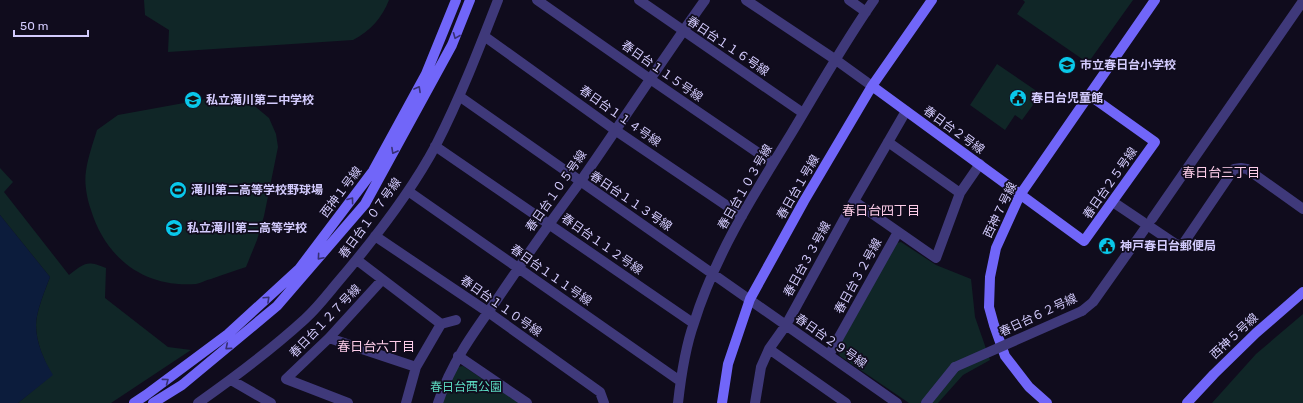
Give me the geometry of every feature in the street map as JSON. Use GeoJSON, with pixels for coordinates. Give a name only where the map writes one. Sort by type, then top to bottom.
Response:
{"type":"FeatureCollection","features":[{"type":"Feature","properties":{"kind":"street","name":"西神１号線"},"geometry":{"type":"LineString","coordinates":[[134,403],[228,334],[299,269],[373,171],[426,74],[456,0]]}},
{"type":"Feature","properties":{"kind":"street","name":"西神１号線"},"geometry":{"type":"LineString","coordinates":[[154,403],[182,385],[277,306],[365,204],[452,45],[470,0]]}},
{"type":"Feature","properties":{"kind":"street","name":"春日台１０７号線"},"geometry":{"type":"LineString","coordinates":[[198,403],[231,380],[306,318],[375,236],[408,191],[435,146],[459,96],[498,0]]}},
{"type":"Feature","properties":{"kind":"street","name":"春日台１１５号線"},"geometry":{"type":"LineString","coordinates":[[537,0],[773,163]]}},
{"type":"Feature","properties":{"kind":"street","name":"春日台１１６号線"},"geometry":{"type":"LineString","coordinates":[[639,0],[803,113]]}},
{"type":"Feature","properties":{"kind":"street","name":"春日台１０５号線"},"geometry":{"type":"LineString","coordinates":[[438,403],[449,374],[458,356],[705,0]]}},
{"type":"Feature","properties":{"kind":"street"},"geometry":{"type":"LineString","coordinates":[[746,0],[872,86]]}},
{"type":"Feature","properties":{"kind":"street"},"geometry":{"type":"LineString","coordinates":[[849,0],[866,12]]}},
{"type":"Feature","properties":{"kind":"street","name":"春日台１０３号線"},"geometry":{"type":"LineString","coordinates":[[678,403],[680,381],[693,323],[712,273],[742,216],[773,163],[874,0]]}},
{"type":"Feature","properties":{"kind":"street","name":"春日台１号線"},"geometry":{"type":"LineString","coordinates":[[722,403],[728,364],[750,299],[804,201],[872,86],[932,0]]}},
{"type":"Feature","properties":{"kind":"street","name":"西神７号線"},"geometry":{"type":"LineString","coordinates":[[1047,403],[1029,387],[1005,356],[990,307],[990,278],[996,248],[1020,195],[1155,0]]}},
{"type":"Feature","properties":{"kind":"street"},"geometry":{"type":"LineString","coordinates":[[1152,219],[1303,1]]}},
{"type":"Feature","properties":{"kind":"street","name":"春日台１１４号線"},"geometry":{"type":"LineString","coordinates":[[484,36],[616,130],[742,216]]}},
{"type":"Feature","properties":{"kind":"street","name":"春日台２号線"},"geometry":{"type":"LineString","coordinates":[[872,86],[980,164],[1020,195]]}},
{"type":"Feature","properties":{"kind":"street","name":"春日台２５号線"},"geometry":{"type":"LineString","coordinates":[[1020,195],[1084,241],[1155,142],[1089,95]]}},
{"type":"Feature","properties":{"kind":"street","name":"春日台１１３号線"},"geometry":{"type":"LineString","coordinates":[[459,96],[580,182],[750,299]]}},
{"type":"Feature","properties":{"kind":"street","name":"春日台３３号線"},"geometry":{"type":"LineString","coordinates":[[756,402],[761,367],[769,349],[786,324],[906,111]]}},
{"type":"Feature","properties":{"kind":"street"},"geometry":{"type":"LineString","coordinates":[[888,142],[960,193]]}},
{"type":"Feature","properties":{"kind":"street","name":"春日台１１２号線"},"geometry":{"type":"LineString","coordinates":[[435,146],[693,323]]}},
{"type":"Feature","properties":{"kind":"street"},"geometry":{"type":"LineString","coordinates":[[854,202],[936,258],[960,193],[980,164]]}},
{"type":"Feature","properties":{"kind":"street"},"geometry":{"type":"LineString","coordinates":[[1113,202],[1177,245],[1183,244],[1234,170],[1241,168],[1247,169],[1303,209]]}},
{"type":"Feature","properties":{"kind":"street","name":"春日台１１１号線"},"geometry":{"type":"LineString","coordinates":[[408,191],[680,381]]}},
{"type":"Feature","properties":{"kind":"street","name":"春日台６２号線"},"geometry":{"type":"LineString","coordinates":[[926,403],[955,366],[1082,311],[1093,302],[1144,230]]}},
{"type":"Feature","properties":{"kind":"street","name":"春日台３２号線"},"geometry":{"type":"LineString","coordinates":[[828,354],[898,232]]}},
{"type":"Feature","properties":{"kind":"street","name":"春日台１１０号線"},"geometry":{"type":"LineString","coordinates":[[375,236],[488,312],[600,392],[604,403]]}},
{"type":"Feature","properties":{"kind":"street"},"geometry":{"type":"LineString","coordinates":[[356,260],[441,324]]}},
{"type":"Feature","properties":{"kind":"street","name":"春日台１２７号線"},"geometry":{"type":"LineString","coordinates":[[348,403],[286,379],[329,338],[382,280]]}},
{"type":"Feature","properties":{"kind":"street","name":"西神５号線"},"geometry":{"type":"LineString","coordinates":[[1187,403],[1256,333],[1303,292]]}},
{"type":"Feature","properties":{"kind":"street","name":"春日台２９号線"},"geometry":{"type":"LineString","coordinates":[[750,299],[893,402]]}},
{"type":"Feature","properties":{"kind":"street"},"geometry":{"type":"LineString","coordinates":[[406,403],[416,367],[441,324],[456,320]]}},
{"type":"Feature","properties":{"kind":"street"},"geometry":{"type":"LineString","coordinates":[[329,338],[416,367]]}},
{"type":"Feature","properties":{"kind":"street"},"geometry":{"type":"LineString","coordinates":[[769,349],[846,403]]}},
{"type":"Feature","properties":{"kind":"street"},"geometry":{"type":"LineString","coordinates":[[458,356],[527,403]]}},
{"type":"Feature","properties":{"kind":"street"},"geometry":{"type":"LineString","coordinates":[[231,380],[272,403]]}},
{"type":"Feature","properties":{"kind":"green space"},"geometry":{"type":"Polygon","coordinates":[[[144,0],[389,0],[383,13],[375,23],[353,40],[168,52],[169,30],[145,15],[144,0]]]}},
{"type":"Feature","properties":{"kind":"green space"},"geometry":{"type":"Polygon","coordinates":[[[1023,0],[1133,0],[1088,63],[1017,14],[1025,2],[1023,0]]]}},
{"type":"Feature","properties":{"kind":"green space"},"geometry":{"type":"Polygon","coordinates":[[[997,64],[1041,94],[1022,120],[1015,115],[1005,130],[970,105],[997,64]]]}},
{"type":"Feature","properties":{"kind":"green space","name":"滝川第二高等学校野球場"},"geometry":{"type":"Polygon","coordinates":[[[228,95],[245,98],[269,118],[276,134],[278,147],[264,216],[257,240],[246,267],[196,284],[177,284],[160,281],[144,275],[130,267],[117,256],[107,243],[98,227],[90,206],[86,191],[85,176],[89,155],[97,130],[118,115],[228,95]]]}},
{"type":"Feature","properties":{"kind":"green space"},"geometry":{"type":"Polygon","coordinates":[[[0,168],[13,182],[4,192],[69,275],[82,265],[86,264],[94,264],[106,268],[105,298],[168,347],[191,350],[111,403],[18,403],[52,375],[43,357],[36,332],[36,320],[39,308],[50,277],[0,215],[0,168]]]}},
{"type":"Feature","properties":{"kind":"green space"},"geometry":{"type":"Polygon","coordinates":[[[901,242],[936,265],[971,279],[975,317],[990,360],[963,375],[938,403],[909,403],[840,356],[836,346],[896,243],[901,242]]]}},
{"type":"Feature","properties":{"kind":"green space"},"geometry":{"type":"Polygon","coordinates":[[[1303,314],[1303,403],[1212,403],[1256,354],[1303,314]]]}},
{"type":"Feature","properties":{"kind":"green space","name":"春日台西公園"},"geometry":{"type":"Polygon","coordinates":[[[463,366],[519,403],[441,403],[456,367],[463,366]]]}},
{"type":"Feature","properties":{"kind":"water"},"geometry":{"type":"Polygon","coordinates":[[[0,215],[50,277],[39,308],[36,320],[36,332],[41,351],[53,375],[18,403],[0,403],[0,215]]]}},
{"type":"Feature","properties":{"kind":"place","name":"市立春日台小学校"},"geometry":{"type":"Point","coordinates":[1067,65]}},
{"type":"Feature","properties":{"kind":"place","name":"春日台児童館"},"geometry":{"type":"Point","coordinates":[1018,98]}},
{"type":"Feature","properties":{"kind":"place","name":"私立滝川第二中学校"},"geometry":{"type":"Point","coordinates":[193,100]}},
{"type":"Feature","properties":{"kind":"place","name":"滝川第二高等学校野球場"},"geometry":{"type":"Point","coordinates":[178,190]}},
{"type":"Feature","properties":{"kind":"place","name":"私立滝川第二高等学校"},"geometry":{"type":"Point","coordinates":[174,228]}},
{"type":"Feature","properties":{"kind":"place","name":"神戸春日台郵便局"},"geometry":{"type":"Point","coordinates":[1107,246]}},
{"type":"Feature","properties":{"kind":"district","name":"春日台三丁目"},"geometry":{"type":"Point","coordinates":[1221,172]}},
{"type":"Feature","properties":{"kind":"district","name":"春日台四丁目"},"geometry":{"type":"Point","coordinates":[881,210]}},
{"type":"Feature","properties":{"kind":"district","name":"春日台六丁目"},"geometry":{"type":"Point","coordinates":[376,346]}}]}
